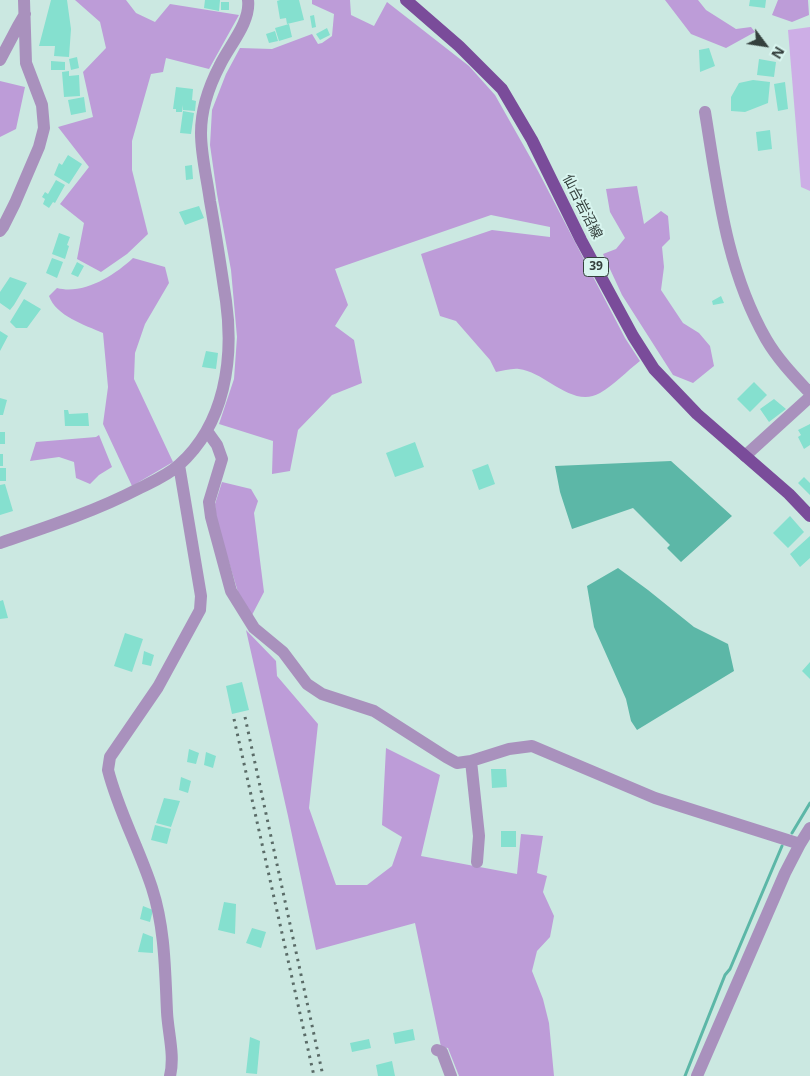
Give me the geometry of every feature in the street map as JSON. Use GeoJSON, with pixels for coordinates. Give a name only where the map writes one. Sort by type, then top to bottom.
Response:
{"type":"FeatureCollection","features":[{"type":"Feature","properties":{"kind":"main road","name":"仙台岩沼線"},"geometry":{"type":"LineString","coordinates":[[406,0],[459,46],[502,89],[532,140],[581,240],[654,369],[697,414],[789,494],[810,516]]}},
{"type":"Feature","properties":{"kind":"street"},"geometry":{"type":"LineString","coordinates":[[0,231],[39,147],[44,128],[42,104],[26,63],[24,52],[24,0]]}},
{"type":"Feature","properties":{"kind":"street"},"geometry":{"type":"LineString","coordinates":[[0,543],[120,499],[166,475],[193,451],[207,431],[224,386],[229,353],[229,335],[225,294],[204,164],[201,124],[209,90],[219,66],[242,25],[248,8],[248,0]]}},
{"type":"Feature","properties":{"kind":"street"},"geometry":{"type":"LineString","coordinates":[[0,60],[25,14]]}},
{"type":"Feature","properties":{"kind":"street"},"geometry":{"type":"LineString","coordinates":[[705,112],[721,215],[730,254],[747,301],[767,340],[785,366],[807,390],[810,390]]}},
{"type":"Feature","properties":{"kind":"street"},"geometry":{"type":"LineString","coordinates":[[745,456],[810,397]]}},
{"type":"Feature","properties":{"kind":"street"},"geometry":{"type":"LineString","coordinates":[[207,431],[217,445],[222,459],[209,502],[211,517],[231,591],[254,628],[283,652],[307,684],[322,694],[374,711],[457,763],[471,761],[509,749],[532,746],[655,798],[800,844]]}},
{"type":"Feature","properties":{"kind":"street"},"geometry":{"type":"LineString","coordinates":[[170,1076],[173,1063],[167,1014],[166,968],[161,922],[152,889],[108,770],[110,757],[158,687],[200,610],[201,596],[179,465]]}},
{"type":"Feature","properties":{"kind":"street"},"geometry":{"type":"LineString","coordinates":[[471,761],[479,836],[477,862]]}},
{"type":"Feature","properties":{"kind":"street"},"geometry":{"type":"LineString","coordinates":[[698,1076],[785,873],[810,828]]}},
{"type":"Feature","properties":{"kind":"street"},"geometry":{"type":"LineString","coordinates":[[437,1050],[442,1052],[451,1076]]}},
{"type":"Feature","properties":{"kind":"shaded area"},"geometry":{"type":"Polygon","coordinates":[[[75,0],[126,0],[136,13],[155,22],[170,4],[239,15],[209,69],[166,58],[163,72],[151,74],[132,141],[132,170],[148,234],[127,254],[101,272],[77,259],[84,223],[60,204],[89,167],[58,127],[93,117],[83,72],[106,48],[100,22],[75,0]]]}},
{"type":"Feature","properties":{"kind":"shaded area"},"geometry":{"type":"Polygon","coordinates":[[[312,0],[350,0],[351,15],[374,26],[387,2],[469,66],[495,95],[538,171],[625,338],[640,361],[610,386],[590,397],[569,393],[529,372],[510,369],[496,372],[490,360],[456,321],[440,316],[421,254],[492,230],[550,237],[550,227],[491,215],[335,269],[348,305],[335,326],[354,340],[362,383],[332,395],[298,430],[290,471],[272,474],[273,441],[219,424],[234,379],[237,337],[231,270],[210,145],[212,110],[226,74],[240,48],[272,49],[312,34],[318,44],[332,36],[334,14],[312,4],[312,0]]]}},
{"type":"Feature","properties":{"kind":"shaded area"},"geometry":{"type":"Polygon","coordinates":[[[665,0],[698,0],[706,10],[736,29],[751,27],[755,32],[726,48],[691,34],[665,0]]]}},
{"type":"Feature","properties":{"kind":"shaded area"},"geometry":{"type":"Polygon","coordinates":[[[778,0],[808,0],[809,15],[792,22],[772,15],[778,0]]]}},
{"type":"Feature","properties":{"kind":"shaded area"},"geometry":{"type":"Polygon","coordinates":[[[810,27],[810,191],[801,187],[788,30],[810,27]]]}},
{"type":"Feature","properties":{"kind":"shaded area"},"geometry":{"type":"Polygon","coordinates":[[[0,81],[25,87],[16,129],[0,137],[0,81]]]}},
{"type":"Feature","properties":{"kind":"shaded area"},"geometry":{"type":"Polygon","coordinates":[[[637,186],[644,224],[661,211],[668,216],[670,239],[662,247],[664,267],[661,290],[683,323],[699,333],[710,346],[714,366],[693,383],[673,375],[622,295],[603,254],[616,249],[625,238],[610,212],[606,189],[637,186]]]}},
{"type":"Feature","properties":{"kind":"shaded area"},"geometry":{"type":"Polygon","coordinates":[[[133,258],[165,267],[169,283],[145,324],[135,353],[134,379],[173,462],[132,486],[103,424],[108,387],[103,333],[64,314],[49,296],[57,288],[77,289],[98,282],[117,271],[133,258]]]}},
{"type":"Feature","properties":{"kind":"shaded area"},"geometry":{"type":"Polygon","coordinates":[[[99,435],[112,467],[99,475],[90,484],[76,478],[74,462],[59,457],[30,461],[36,442],[96,437],[99,435]]]}},
{"type":"Feature","properties":{"kind":"shaded area"},"geometry":{"type":"Polygon","coordinates":[[[671,461],[732,516],[681,562],[667,548],[670,545],[633,508],[572,529],[560,492],[555,466],[671,461]]]}},
{"type":"Feature","properties":{"kind":"shaded area"},"geometry":{"type":"Polygon","coordinates":[[[222,482],[251,489],[258,501],[254,513],[264,592],[252,615],[238,592],[217,523],[215,504],[222,482]]]}},
{"type":"Feature","properties":{"kind":"shaded area"},"geometry":{"type":"Polygon","coordinates":[[[618,568],[694,627],[728,644],[734,671],[637,730],[631,721],[626,699],[594,627],[587,586],[618,568]]]}},
{"type":"Feature","properties":{"kind":"shaded area"},"geometry":{"type":"Polygon","coordinates":[[[246,630],[276,661],[277,676],[318,724],[309,808],[336,885],[367,885],[392,866],[402,837],[382,825],[386,748],[440,775],[421,856],[517,874],[521,834],[543,836],[537,873],[547,876],[543,892],[554,916],[550,937],[537,951],[532,971],[543,999],[549,1023],[554,1076],[459,1076],[448,1048],[441,1047],[415,923],[316,950],[246,630]]]}},
{"type":"Feature","properties":{"kind":"building"},"geometry":{"type":"Polygon","coordinates":[[[51,0],[67,0],[71,29],[69,57],[54,56],[55,46],[39,46],[51,0]]]}},
{"type":"Feature","properties":{"kind":"building"},"geometry":{"type":"Polygon","coordinates":[[[205,0],[220,0],[219,11],[204,8],[205,0]]]}},
{"type":"Feature","properties":{"kind":"building"},"geometry":{"type":"Polygon","coordinates":[[[299,0],[304,20],[287,24],[286,18],[280,19],[277,1],[299,0]]]}},
{"type":"Feature","properties":{"kind":"building"},"geometry":{"type":"Polygon","coordinates":[[[750,0],[766,0],[765,8],[749,6],[750,0]]]}},
{"type":"Feature","properties":{"kind":"building"},"geometry":{"type":"Polygon","coordinates":[[[221,2],[229,2],[229,10],[221,10],[221,2]]]}},
{"type":"Feature","properties":{"kind":"building"},"geometry":{"type":"Polygon","coordinates":[[[314,15],[316,27],[312,28],[310,16],[314,15]]]}},
{"type":"Feature","properties":{"kind":"building"},"geometry":{"type":"Polygon","coordinates":[[[289,24],[292,37],[279,41],[275,28],[289,24]]]}},
{"type":"Feature","properties":{"kind":"building"},"geometry":{"type":"Polygon","coordinates":[[[327,28],[330,35],[320,40],[316,34],[327,28]]]}},
{"type":"Feature","properties":{"kind":"building"},"geometry":{"type":"Polygon","coordinates":[[[275,31],[278,41],[269,43],[266,34],[275,31]]]}},
{"type":"Feature","properties":{"kind":"building"},"geometry":{"type":"Polygon","coordinates":[[[709,48],[715,66],[700,72],[699,50],[709,48]]]}},
{"type":"Feature","properties":{"kind":"building"},"geometry":{"type":"Polygon","coordinates":[[[77,57],[79,68],[71,70],[69,59],[77,57]]]}},
{"type":"Feature","properties":{"kind":"building"},"geometry":{"type":"Polygon","coordinates":[[[759,59],[776,62],[774,77],[757,75],[759,59]]]}},
{"type":"Feature","properties":{"kind":"building"},"geometry":{"type":"Polygon","coordinates":[[[51,61],[65,62],[65,70],[51,70],[51,61]]]}},
{"type":"Feature","properties":{"kind":"building"},"geometry":{"type":"Polygon","coordinates":[[[69,71],[69,76],[79,75],[80,96],[64,97],[62,72],[69,71]]]}},
{"type":"Feature","properties":{"kind":"building"},"geometry":{"type":"Polygon","coordinates":[[[753,80],[770,82],[768,103],[745,112],[731,111],[731,97],[739,83],[753,80]]]}},
{"type":"Feature","properties":{"kind":"building"},"geometry":{"type":"Polygon","coordinates":[[[785,82],[788,109],[778,111],[774,84],[785,82]]]}},
{"type":"Feature","properties":{"kind":"building"},"geometry":{"type":"Polygon","coordinates":[[[176,87],[193,89],[192,100],[196,101],[195,111],[183,110],[183,105],[182,112],[176,112],[176,109],[173,109],[176,87]]]}},
{"type":"Feature","properties":{"kind":"building"},"geometry":{"type":"Polygon","coordinates":[[[84,97],[86,112],[71,115],[68,100],[84,97]]]}},
{"type":"Feature","properties":{"kind":"building"},"geometry":{"type":"Polygon","coordinates":[[[183,111],[194,113],[191,134],[180,133],[183,111]]]}},
{"type":"Feature","properties":{"kind":"building"},"geometry":{"type":"Polygon","coordinates":[[[770,130],[772,149],[758,151],[756,132],[770,130]]]}},
{"type":"Feature","properties":{"kind":"building"},"geometry":{"type":"Polygon","coordinates":[[[68,155],[82,164],[69,184],[54,175],[59,163],[62,165],[68,155]]]}},
{"type":"Feature","properties":{"kind":"building"},"geometry":{"type":"Polygon","coordinates":[[[192,165],[193,179],[186,180],[185,166],[192,165]]]}},
{"type":"Feature","properties":{"kind":"building"},"geometry":{"type":"Polygon","coordinates":[[[56,180],[65,185],[55,203],[53,202],[49,208],[43,204],[45,199],[42,197],[45,192],[48,194],[56,180]]]}},
{"type":"Feature","properties":{"kind":"building"},"geometry":{"type":"Polygon","coordinates":[[[199,206],[204,218],[185,225],[179,212],[199,206]]]}},
{"type":"Feature","properties":{"kind":"building"},"geometry":{"type":"Polygon","coordinates":[[[59,233],[70,237],[65,259],[52,254],[59,233]]]}},
{"type":"Feature","properties":{"kind":"building"},"geometry":{"type":"Polygon","coordinates":[[[52,258],[63,262],[57,278],[46,273],[52,258]]]}},
{"type":"Feature","properties":{"kind":"building"},"geometry":{"type":"Polygon","coordinates":[[[77,262],[84,266],[78,277],[71,274],[77,262]]]}},
{"type":"Feature","properties":{"kind":"building"},"geometry":{"type":"Polygon","coordinates":[[[10,277],[27,283],[10,310],[0,303],[0,292],[10,277]]]}},
{"type":"Feature","properties":{"kind":"building"},"geometry":{"type":"Polygon","coordinates":[[[721,296],[724,303],[713,305],[712,301],[721,296]]]}},
{"type":"Feature","properties":{"kind":"building"},"geometry":{"type":"Polygon","coordinates":[[[24,299],[41,309],[27,328],[16,328],[10,322],[24,299]]]}},
{"type":"Feature","properties":{"kind":"building"},"geometry":{"type":"Polygon","coordinates":[[[0,331],[8,336],[0,351],[0,331]]]}},
{"type":"Feature","properties":{"kind":"building"},"geometry":{"type":"Polygon","coordinates":[[[206,351],[218,353],[216,369],[202,367],[206,351]]]}},
{"type":"Feature","properties":{"kind":"building"},"geometry":{"type":"Polygon","coordinates":[[[754,382],[767,395],[750,412],[737,399],[754,382]]]}},
{"type":"Feature","properties":{"kind":"building"},"geometry":{"type":"Polygon","coordinates":[[[0,398],[7,400],[3,415],[0,415],[0,398]]]}},
{"type":"Feature","properties":{"kind":"building"},"geometry":{"type":"Polygon","coordinates":[[[774,399],[786,409],[769,422],[760,409],[774,399]]]}},
{"type":"Feature","properties":{"kind":"building"},"geometry":{"type":"Polygon","coordinates":[[[64,410],[68,410],[69,414],[88,413],[89,426],[65,426],[64,410]]]}},
{"type":"Feature","properties":{"kind":"building"},"geometry":{"type":"Polygon","coordinates":[[[810,424],[810,445],[804,449],[798,437],[801,435],[798,430],[810,424]]]}},
{"type":"Feature","properties":{"kind":"building"},"geometry":{"type":"Polygon","coordinates":[[[0,432],[5,432],[5,444],[0,444],[0,432]]]}},
{"type":"Feature","properties":{"kind":"building"},"geometry":{"type":"Polygon","coordinates":[[[415,442],[424,467],[395,477],[386,453],[415,442]]]}},
{"type":"Feature","properties":{"kind":"building"},"geometry":{"type":"Polygon","coordinates":[[[0,454],[3,454],[3,466],[0,466],[0,454]]]}},
{"type":"Feature","properties":{"kind":"building"},"geometry":{"type":"Polygon","coordinates":[[[488,464],[495,484],[479,490],[472,470],[488,464]]]}},
{"type":"Feature","properties":{"kind":"building"},"geometry":{"type":"Polygon","coordinates":[[[0,468],[6,468],[6,481],[0,481],[0,468]]]}},
{"type":"Feature","properties":{"kind":"building"},"geometry":{"type":"Polygon","coordinates":[[[804,477],[810,483],[810,495],[798,483],[804,477]]]}},
{"type":"Feature","properties":{"kind":"building"},"geometry":{"type":"Polygon","coordinates":[[[5,484],[13,511],[0,515],[0,485],[5,484]]]}},
{"type":"Feature","properties":{"kind":"building"},"geometry":{"type":"Polygon","coordinates":[[[790,516],[804,532],[788,548],[773,533],[790,516]]]}},
{"type":"Feature","properties":{"kind":"building"},"geometry":{"type":"Polygon","coordinates":[[[810,536],[810,558],[800,567],[790,554],[810,536]]]}},
{"type":"Feature","properties":{"kind":"building"},"geometry":{"type":"Polygon","coordinates":[[[3,600],[8,618],[0,619],[0,601],[3,600]]]}},
{"type":"Feature","properties":{"kind":"building"},"geometry":{"type":"Polygon","coordinates":[[[125,633],[143,639],[132,672],[114,666],[125,633]]]}},
{"type":"Feature","properties":{"kind":"building"},"geometry":{"type":"Polygon","coordinates":[[[144,651],[154,655],[151,666],[142,664],[144,651]]]}},
{"type":"Feature","properties":{"kind":"building"},"geometry":{"type":"Polygon","coordinates":[[[810,662],[810,679],[802,671],[810,662]]]}},
{"type":"Feature","properties":{"kind":"building"},"geometry":{"type":"Polygon","coordinates":[[[242,682],[249,710],[232,714],[226,686],[242,682]]]}},
{"type":"Feature","properties":{"kind":"building"},"geometry":{"type":"Polygon","coordinates":[[[189,749],[199,753],[196,764],[187,762],[189,749]]]}},
{"type":"Feature","properties":{"kind":"building"},"geometry":{"type":"Polygon","coordinates":[[[206,752],[216,756],[213,768],[204,765],[206,752]]]}},
{"type":"Feature","properties":{"kind":"building"},"geometry":{"type":"Polygon","coordinates":[[[491,769],[506,769],[507,787],[492,788],[491,769]]]}},
{"type":"Feature","properties":{"kind":"building"},"geometry":{"type":"Polygon","coordinates":[[[181,777],[191,781],[188,793],[179,790],[181,777]]]}},
{"type":"Feature","properties":{"kind":"building"},"geometry":{"type":"Polygon","coordinates":[[[164,798],[180,801],[171,827],[156,823],[164,798]]]}},
{"type":"Feature","properties":{"kind":"building"},"geometry":{"type":"Polygon","coordinates":[[[155,825],[171,829],[167,844],[151,840],[155,825]]]}},
{"type":"Feature","properties":{"kind":"building"},"geometry":{"type":"Polygon","coordinates":[[[501,831],[516,831],[516,847],[501,847],[501,831]]]}},
{"type":"Feature","properties":{"kind":"building"},"geometry":{"type":"Polygon","coordinates":[[[224,902],[236,904],[235,934],[218,930],[224,902]]]}},
{"type":"Feature","properties":{"kind":"building"},"geometry":{"type":"Polygon","coordinates":[[[143,906],[153,910],[150,922],[140,919],[143,906]]]}},
{"type":"Feature","properties":{"kind":"building"},"geometry":{"type":"Polygon","coordinates":[[[252,928],[266,932],[261,948],[246,943],[252,928]]]}},
{"type":"Feature","properties":{"kind":"building"},"geometry":{"type":"Polygon","coordinates":[[[143,933],[153,937],[153,953],[138,952],[143,933]]]}},
{"type":"Feature","properties":{"kind":"building"},"geometry":{"type":"Polygon","coordinates":[[[413,1029],[415,1040],[395,1044],[393,1033],[413,1029]]]}},
{"type":"Feature","properties":{"kind":"building"},"geometry":{"type":"Polygon","coordinates":[[[250,1037],[260,1041],[257,1074],[246,1073],[250,1037]]]}},
{"type":"Feature","properties":{"kind":"building"},"geometry":{"type":"Polygon","coordinates":[[[369,1039],[371,1048],[352,1052],[350,1043],[369,1039]]]}},
{"type":"Feature","properties":{"kind":"building"},"geometry":{"type":"Polygon","coordinates":[[[392,1061],[395,1076],[378,1076],[376,1065],[392,1061]]]}},
{"type":"Feature","properties":{"kind":"waterway"},"geometry":{"type":"LineString","coordinates":[[792,833],[810,803]]}},
{"type":"Feature","properties":{"kind":"waterway"},"geometry":{"type":"LineString","coordinates":[[685,1076],[725,975],[730,969],[782,846]]}},
{"type":"Feature","properties":{"kind":"railway"},"geometry":{"type":"LineString","coordinates":[[245,717],[323,1076]]}},
{"type":"Feature","properties":{"kind":"railway"},"geometry":{"type":"LineString","coordinates":[[234,719],[314,1076]]}}]}
